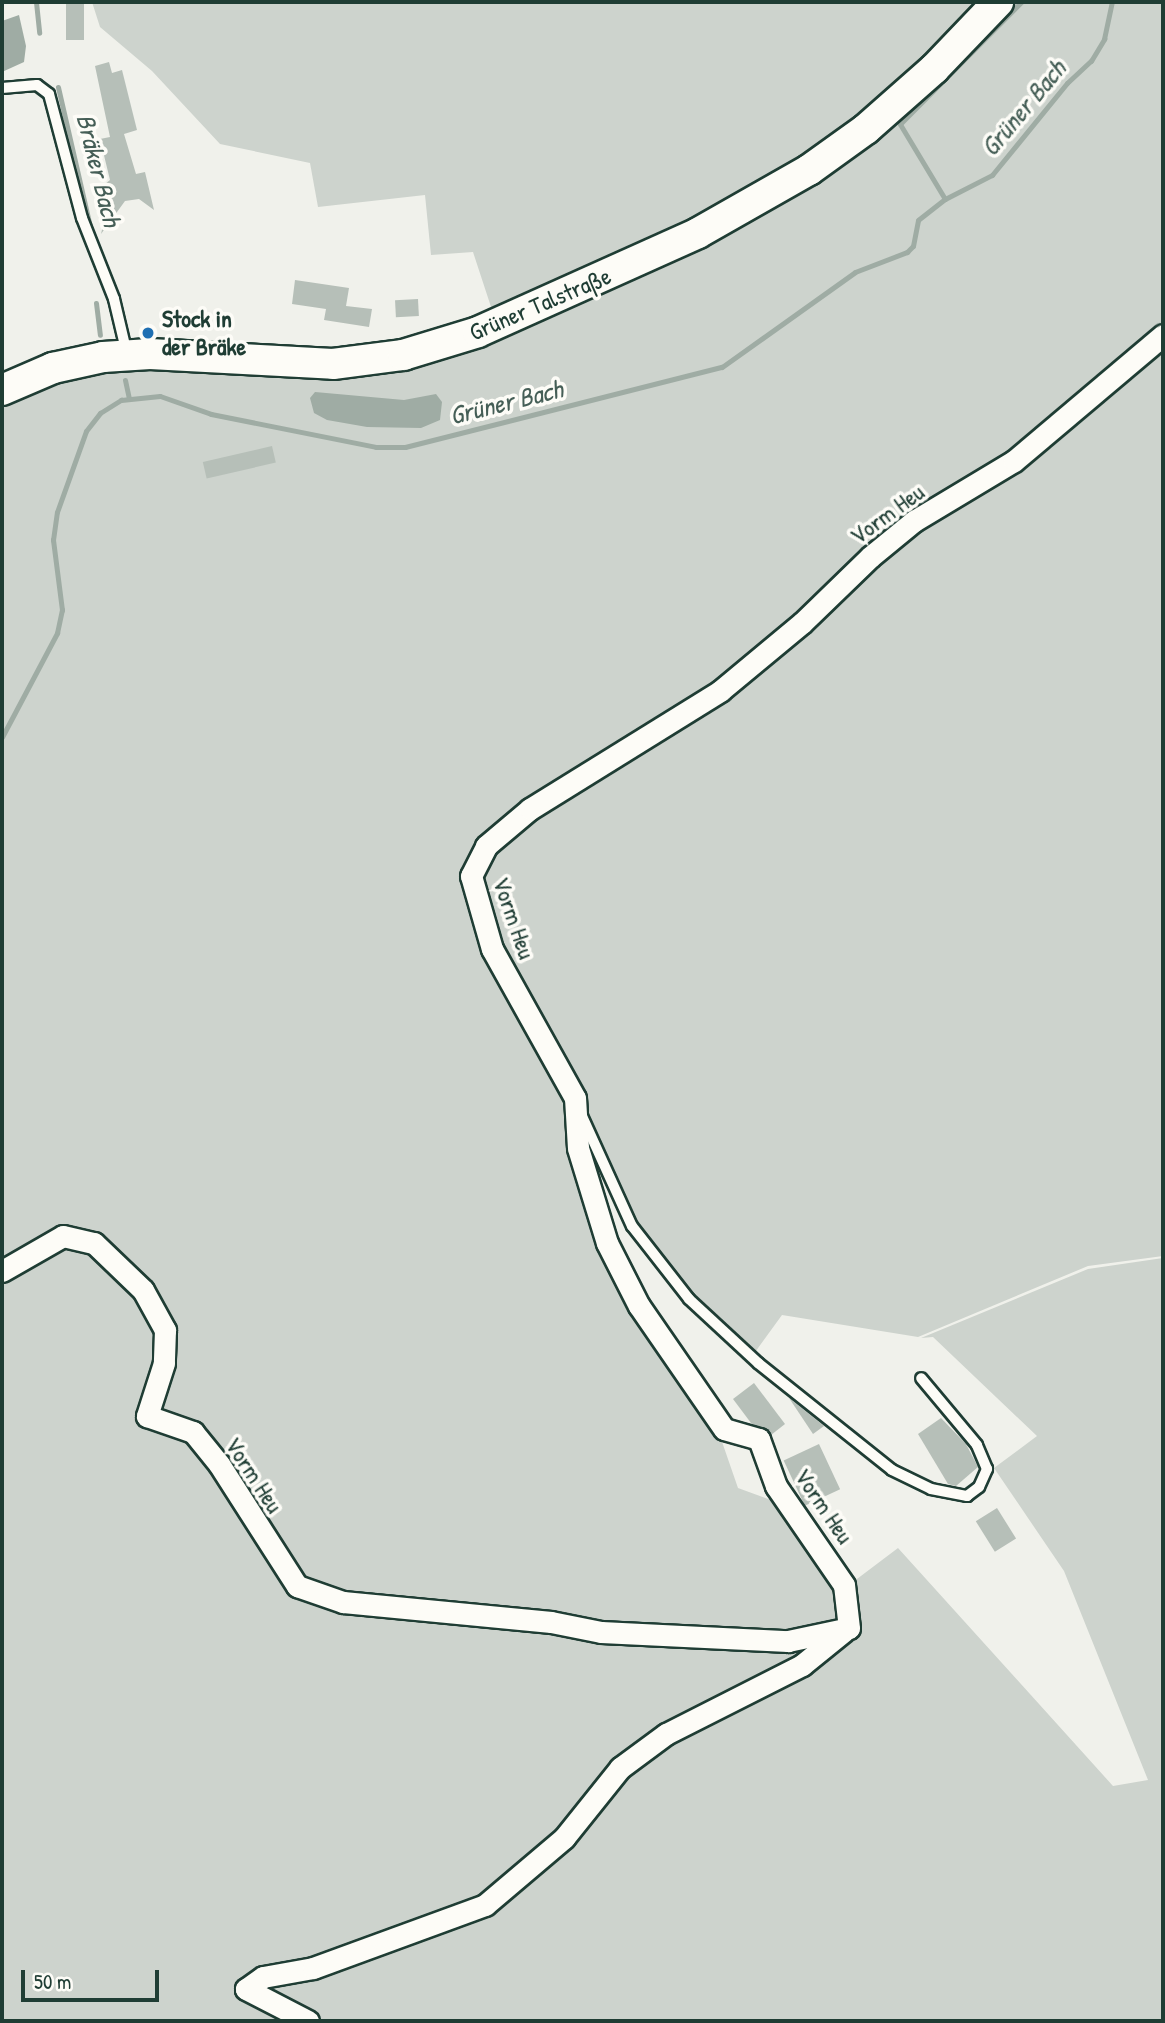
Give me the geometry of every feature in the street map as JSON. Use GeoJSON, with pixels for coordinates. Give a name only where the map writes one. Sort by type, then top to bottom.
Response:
{"type":"FeatureCollection","features":[{"type":"Feature","properties":{"kind":"main road","name":"Grüner Talstraße"},"geometry":{"type":"LineString","coordinates":[[2,390],[53,368],[127,354],[292,364],[368,361],[431,348],[508,320],[698,233],[809,170],[876,121],[998,2]]}},
{"type":"Feature","properties":{"kind":"street","name":"Vorm Heu"},"geometry":{"type":"LineString","coordinates":[[2,1271],[63,1236],[94,1243],[143,1290],[165,1330],[164,1363],[147,1416],[193,1432],[219,1464],[297,1586],[343,1601],[551,1622],[601,1632],[788,1642],[849,1628],[844,1585],[776,1486],[759,1439],[724,1429],[633,1296],[607,1243],[590,1196],[578,1148],[575,1098],[515,994],[478,910],[471,876],[486,846],[530,808],[720,691],[802,624],[878,550],[914,522],[1014,461],[1163,335]]}},
{"type":"Feature","properties":{"kind":"street"},"geometry":{"type":"LineString","coordinates":[[308,2021],[246,1989],[263,1977],[313,1968],[485,1905],[564,1838],[620,1769],[666,1734],[803,1665],[849,1628]]}},
{"type":"Feature","properties":{"kind":"lane"},"geometry":{"type":"LineString","coordinates":[[2,88],[37,85],[49,93],[82,218],[114,299],[127,354]]}},
{"type":"Feature","properties":{"kind":"lane"},"geometry":{"type":"LineString","coordinates":[[575,1098],[632,1226],[689,1298],[758,1363],[892,1469],[931,1489],[967,1496],[979,1487],[987,1469],[977,1444],[921,1378]]}},
{"type":"Feature","properties":{"kind":"shaded area"},"geometry":{"type":"Polygon","coordinates":[[[92,2],[984,2],[862,122],[721,209],[493,313],[473,252],[431,255],[425,195],[318,207],[310,163],[220,144],[152,71],[100,27],[92,2]]]}},
{"type":"Feature","properties":{"kind":"shaded area"},"geometry":{"type":"Polygon","coordinates":[[[1010,2],[1163,2],[1163,324],[1009,452],[901,518],[800,621],[486,844],[475,911],[573,1100],[587,1195],[720,1436],[738,1488],[787,1506],[839,1586],[843,1625],[788,1638],[670,1630],[344,1598],[299,1582],[223,1463],[157,1414],[168,1323],[93,1238],[2,1264],[2,403],[109,366],[334,373],[705,239],[1010,2]]]}},
{"type":"Feature","properties":{"kind":"shaded area"},"geometry":{"type":"Polygon","coordinates":[[[19,15],[26,46],[24,62],[2,72],[2,21],[19,15]]]}},
{"type":"Feature","properties":{"kind":"shaded area"},"geometry":{"type":"Polygon","coordinates":[[[1163,342],[1163,1256],[1088,1266],[918,1337],[782,1315],[753,1355],[690,1295],[634,1225],[519,992],[475,881],[488,848],[629,750],[871,559],[1163,342]]]}},
{"type":"Feature","properties":{"kind":"shaded area"},"geometry":{"type":"Polygon","coordinates":[[[315,392],[404,400],[436,394],[442,402],[440,420],[421,428],[367,427],[327,420],[314,413],[310,398],[315,392]]]}},
{"type":"Feature","properties":{"kind":"shaded area"},"geometry":{"type":"Polygon","coordinates":[[[64,1243],[92,1248],[141,1299],[159,1330],[159,1361],[142,1421],[189,1436],[215,1467],[248,1528],[294,1593],[342,1606],[550,1626],[602,1636],[804,1646],[801,1658],[663,1731],[618,1766],[562,1836],[484,1900],[424,1927],[430,1929],[488,1907],[567,1840],[623,1770],[667,1736],[806,1667],[853,1630],[849,1585],[898,1548],[1113,1786],[1148,1780],[1064,1571],[994,1468],[1037,1436],[933,1337],[921,1338],[1088,1269],[1163,1258],[1163,2021],[2,2021],[2,1276],[64,1243]]]}},
{"type":"Feature","properties":{"kind":"building"},"geometry":{"type":"Polygon","coordinates":[[[66,2],[84,2],[84,40],[66,40],[66,2]]]}},
{"type":"Feature","properties":{"kind":"building"},"geometry":{"type":"Polygon","coordinates":[[[109,62],[112,73],[122,70],[137,130],[124,134],[136,174],[145,172],[154,210],[139,199],[125,201],[101,234],[109,200],[105,184],[110,180],[100,139],[110,137],[95,66],[109,62]]]}},
{"type":"Feature","properties":{"kind":"building"},"geometry":{"type":"Polygon","coordinates":[[[295,280],[349,288],[346,306],[372,309],[369,327],[324,320],[326,309],[292,304],[295,280]]]}},
{"type":"Feature","properties":{"kind":"building"},"geometry":{"type":"Polygon","coordinates":[[[418,299],[419,316],[396,317],[395,300],[418,299]]]}},
{"type":"Feature","properties":{"kind":"building"},"geometry":{"type":"Polygon","coordinates":[[[272,446],[276,463],[207,479],[203,462],[272,446]]]}},
{"type":"Feature","properties":{"kind":"building"},"geometry":{"type":"Polygon","coordinates":[[[754,1383],[785,1424],[771,1435],[751,1423],[733,1399],[754,1383]]]}},
{"type":"Feature","properties":{"kind":"building"},"geometry":{"type":"Polygon","coordinates":[[[789,1398],[824,1426],[813,1434],[789,1398]]]}},
{"type":"Feature","properties":{"kind":"building"},"geometry":{"type":"Polygon","coordinates":[[[941,1418],[966,1444],[978,1467],[956,1486],[948,1484],[918,1434],[941,1418]]]}},
{"type":"Feature","properties":{"kind":"building"},"geometry":{"type":"Polygon","coordinates":[[[819,1444],[840,1489],[805,1506],[784,1460],[819,1444]]]}},
{"type":"Feature","properties":{"kind":"building"},"geometry":{"type":"Polygon","coordinates":[[[997,1508],[1016,1539],[995,1552],[976,1521],[997,1508]]]}},
{"type":"Feature","properties":{"kind":"waterway","name":"Bräker Bach"},"geometry":{"type":"LineString","coordinates":[[36,2],[39,33]]}},
{"type":"Feature","properties":{"kind":"waterway"},"geometry":{"type":"LineString","coordinates":[[945,199],[900,124],[1021,2]]}},
{"type":"Feature","properties":{"kind":"waterway","name":"Grüner Bach"},"geometry":{"type":"LineString","coordinates":[[2,737],[57,633],[62,610],[53,540],[57,512],[86,431],[100,413],[121,400],[160,396],[211,414],[376,447],[405,447],[722,367],[855,272],[907,252],[913,246],[918,220],[945,199],[992,175],[1067,83],[1091,61],[1104,39],[1112,2]]}},
{"type":"Feature","properties":{"kind":"waterway","name":"Bräker Bach"},"geometry":{"type":"LineString","coordinates":[[58,87],[90,227]]}},
{"type":"Feature","properties":{"kind":"waterway","name":"Bräker Bach"},"geometry":{"type":"LineString","coordinates":[[96,303],[100,335]]}},
{"type":"Feature","properties":{"kind":"waterway","name":"Bräker Bach"},"geometry":{"type":"LineString","coordinates":[[125,380],[129,399]]}},
{"type":"Feature","properties":{"kind":"place","name":"Stock in der Bräke"},"geometry":{"type":"Point","coordinates":[148,333]}}]}
